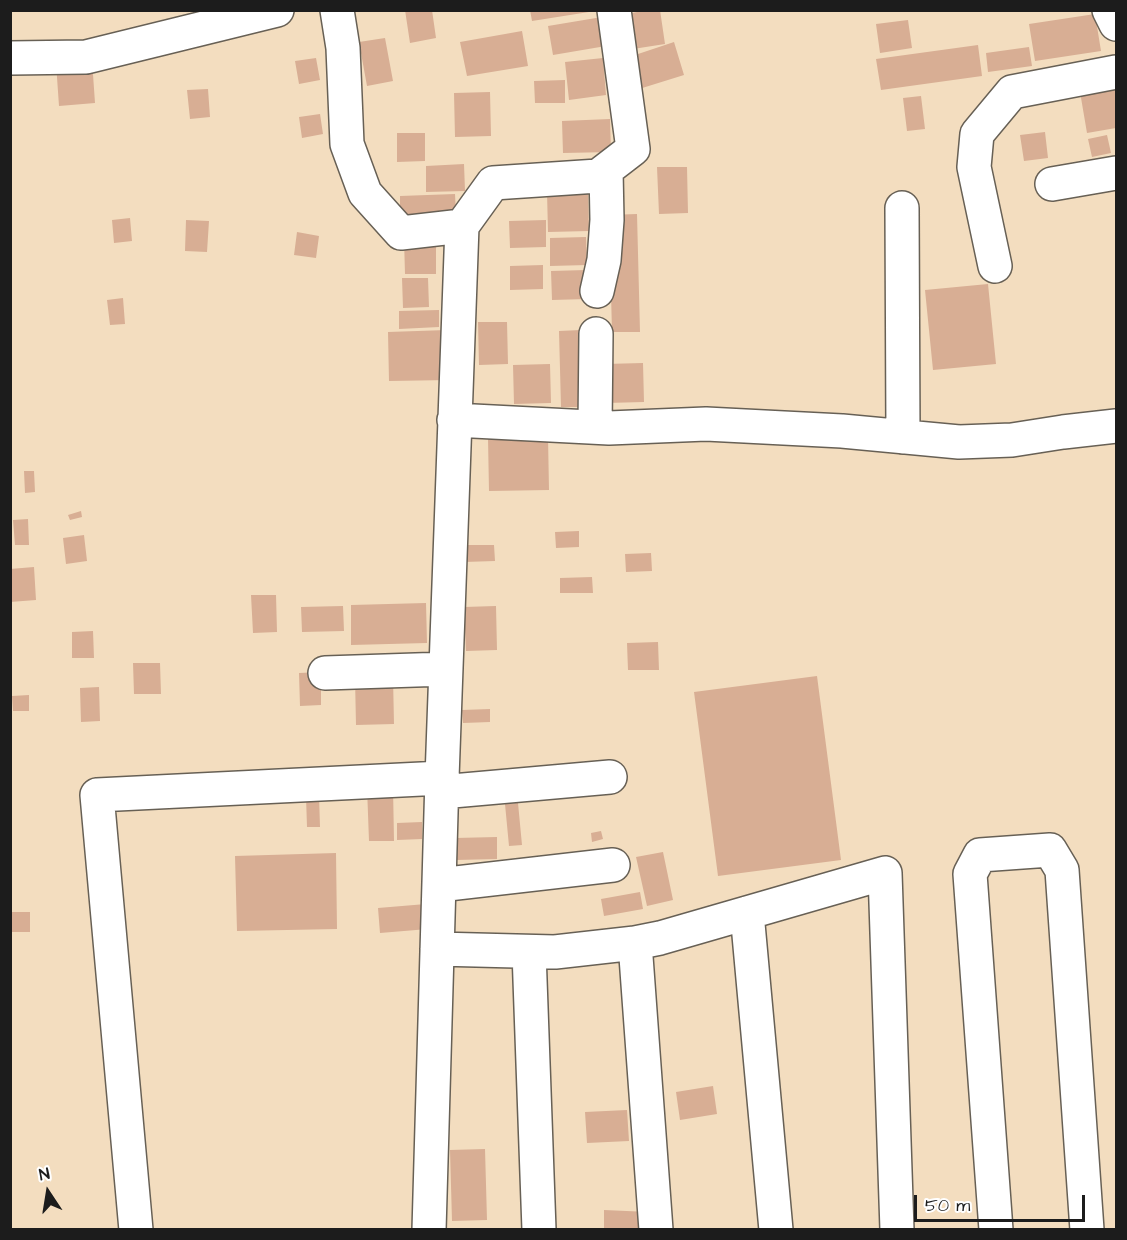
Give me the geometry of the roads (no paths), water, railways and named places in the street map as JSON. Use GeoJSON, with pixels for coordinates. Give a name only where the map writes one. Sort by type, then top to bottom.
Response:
{"type":"FeatureCollection","features":[{"type":"Feature","properties":{"kind":"street"},"geometry":{"type":"LineString","coordinates":[[10,58],[86,57],[178,23],[278,10]]}},
{"type":"Feature","properties":{"kind":"street"},"geometry":{"type":"LineString","coordinates":[[337,10],[343,48],[347,144],[366,194],[401,233],[462,226]]}},
{"type":"Feature","properties":{"kind":"street"},"geometry":{"type":"LineString","coordinates":[[429,1230],[462,226],[493,183],[598,176],[633,149],[614,10]]}},
{"type":"Feature","properties":{"kind":"street"},"geometry":{"type":"LineString","coordinates":[[1109,10],[1116,24]]}},
{"type":"Feature","properties":{"kind":"street"},"geometry":{"type":"LineString","coordinates":[[995,266],[974,166],[976,134],[1012,92],[1116,72]]}},
{"type":"Feature","properties":{"kind":"street"},"geometry":{"type":"LineString","coordinates":[[597,291],[604,260],[607,220],[606,170]]}},
{"type":"Feature","properties":{"kind":"street"},"geometry":{"type":"LineString","coordinates":[[1052,184],[1116,173]]}},
{"type":"Feature","properties":{"kind":"street"},"geometry":{"type":"LineString","coordinates":[[902,208],[903,437]]}},
{"type":"Feature","properties":{"kind":"street"},"geometry":{"type":"LineString","coordinates":[[595,427],[596,334]]}},
{"type":"Feature","properties":{"kind":"street"},"geometry":{"type":"LineString","coordinates":[[454,420],[595,427],[706,424],[842,431],[959,442],[1012,440],[1116,426]]}},
{"type":"Feature","properties":{"kind":"street"},"geometry":{"type":"LineString","coordinates":[[325,674],[446,669]]}},
{"type":"Feature","properties":{"kind":"street"},"geometry":{"type":"LineString","coordinates":[[136,1230],[96,795],[610,777]]}},
{"type":"Feature","properties":{"kind":"street"},"geometry":{"type":"LineString","coordinates":[[996,1230],[970,874],[980,855],[1050,850],[1062,870],[1087,1230]]}},
{"type":"Feature","properties":{"kind":"street"},"geometry":{"type":"LineString","coordinates":[[439,885],[613,865]]}},
{"type":"Feature","properties":{"kind":"street"},"geometry":{"type":"LineString","coordinates":[[437,949],[555,952],[634,944],[885,873],[897,1230]]}},
{"type":"Feature","properties":{"kind":"street"},"geometry":{"type":"LineString","coordinates":[[747,913],[776,1230]]}},
{"type":"Feature","properties":{"kind":"street"},"geometry":{"type":"LineString","coordinates":[[634,944],[656,1230]]}},
{"type":"Feature","properties":{"kind":"street"},"geometry":{"type":"LineString","coordinates":[[529,952],[539,1230]]}}]}
